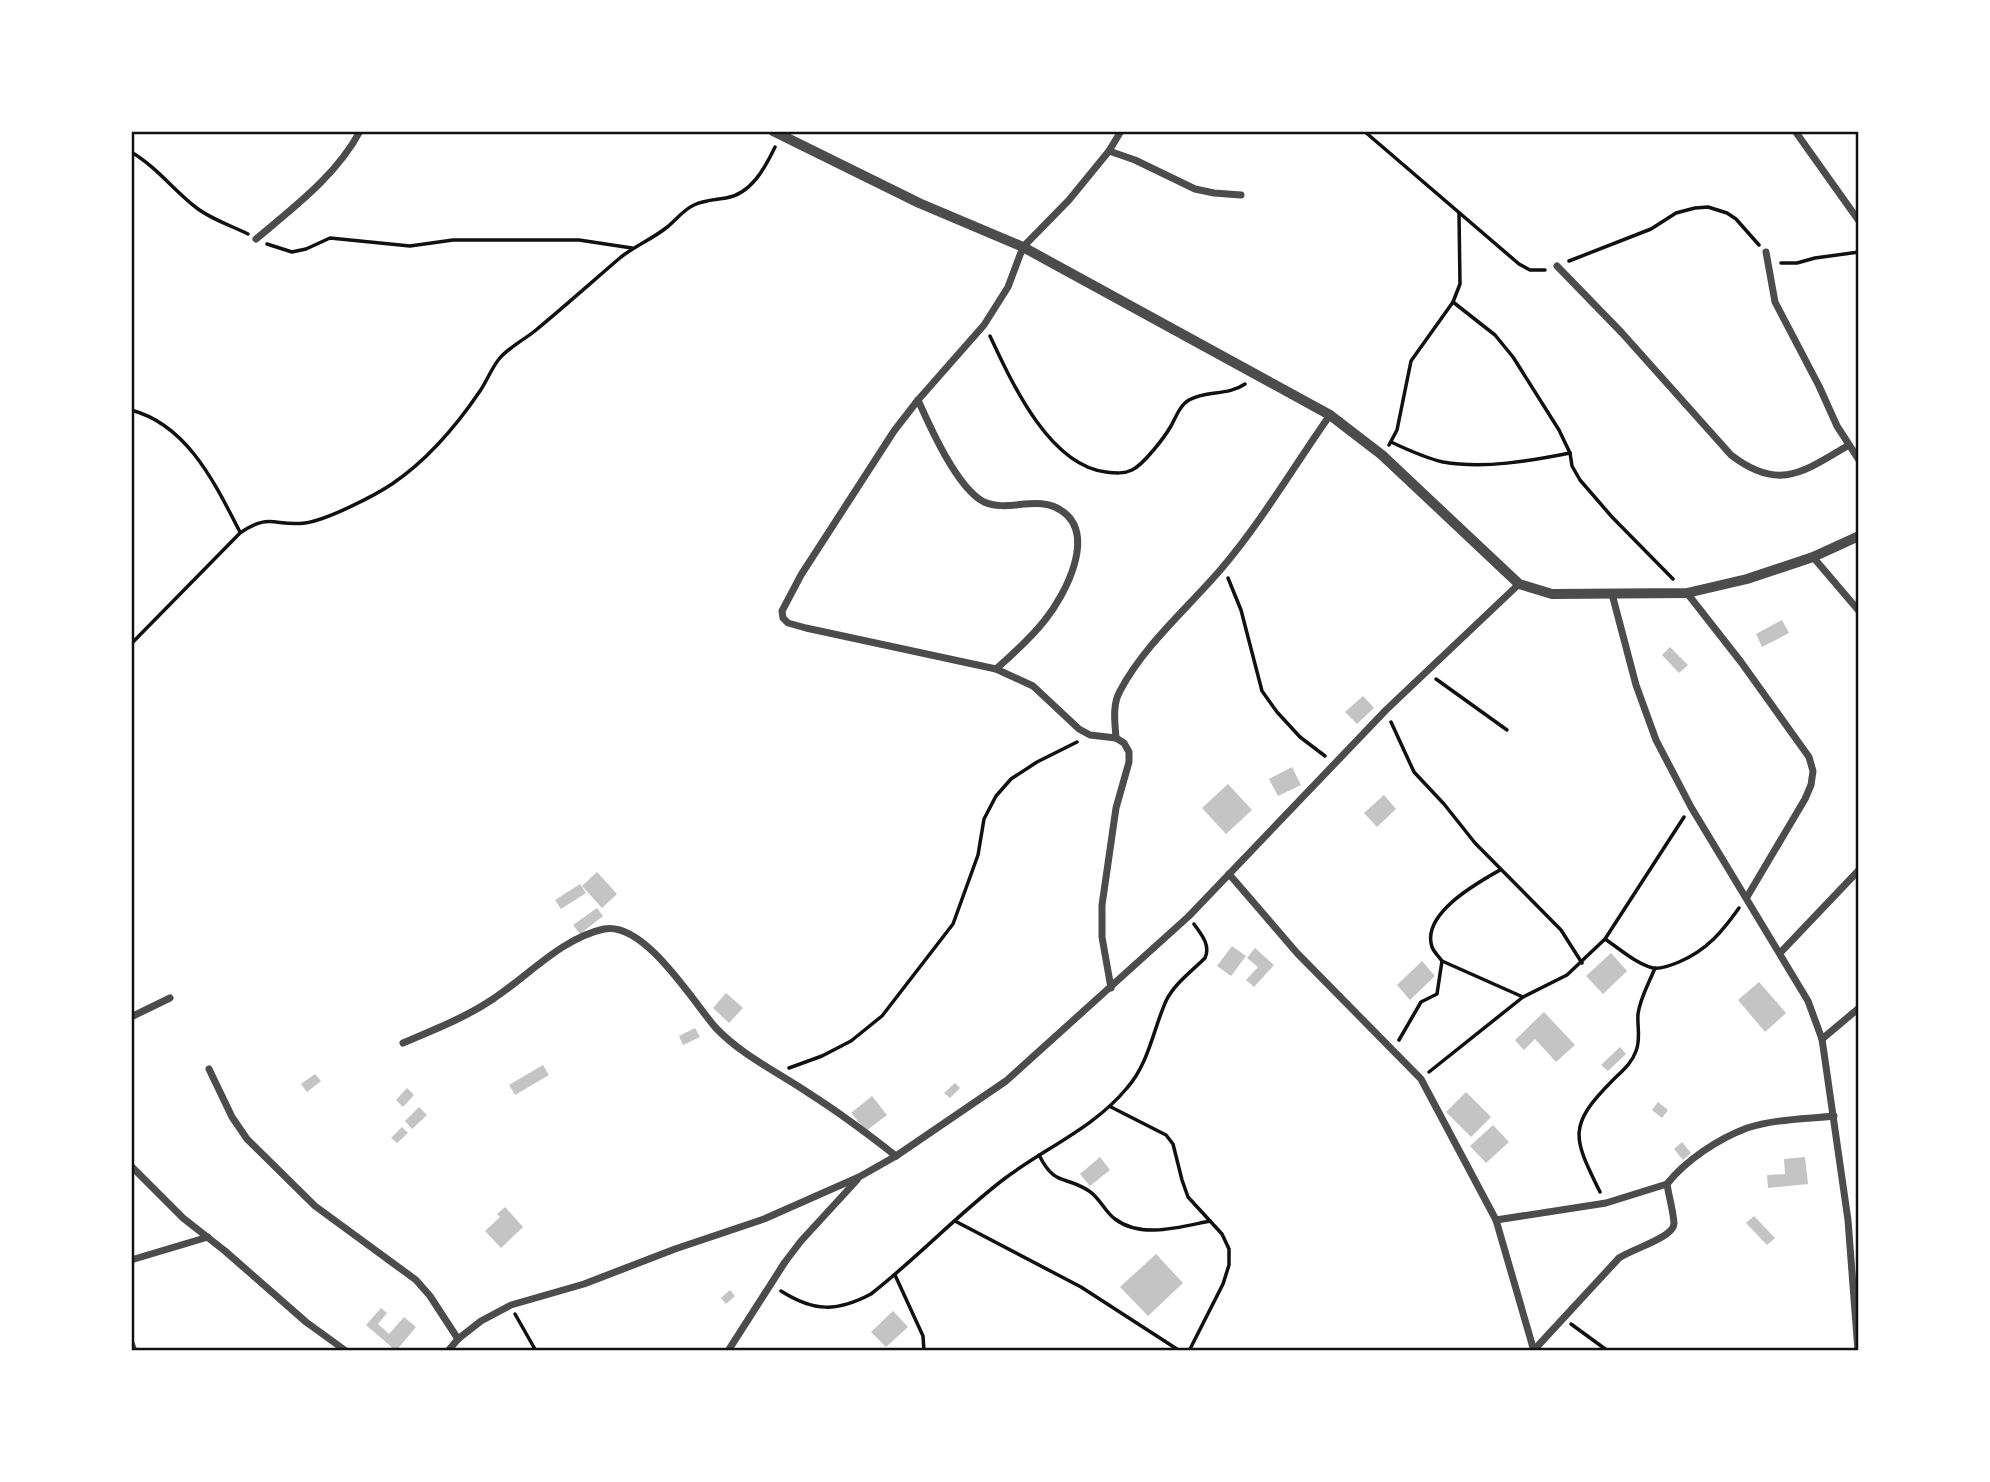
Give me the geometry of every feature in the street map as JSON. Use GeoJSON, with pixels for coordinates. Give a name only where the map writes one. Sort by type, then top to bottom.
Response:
{"type":"FeatureCollection","features":[{"type":"Feature","properties":{"kind":"street"},"geometry":{"type":"LineString","coordinates":[[256,239],[327,174],[351,149],[360,131]]}},
{"type":"Feature","properties":{"kind":"street"},"geometry":{"type":"LineString","coordinates":[[1111,988],[1102,937],[1102,905],[1116,808],[1129,762],[1129,752],[1124,743],[1116,738],[1090,735],[1079,729],[1033,686],[996,669],[806,628],[788,623],[783,618],[782,611],[801,575],[894,431],[984,325],[1008,287],[1023,247],[1069,200],[1109,151],[1121,131]]}},
{"type":"Feature","properties":{"kind":"street"},"geometry":{"type":"LineString","coordinates":[[1795,131],[1859,221]]}},
{"type":"Feature","properties":{"kind":"street"},"geometry":{"type":"LineString","coordinates":[[776,133],[919,203],[1023,247],[1330,415],[1382,455],[1519,584],[1552,594],[1687,593],[1747,579],[1814,557],[1859,536]]}},
{"type":"Feature","properties":{"kind":"street"},"geometry":{"type":"LineString","coordinates":[[1109,151],[1135,160],[1195,189],[1241,195]]}},
{"type":"Feature","properties":{"kind":"street"},"geometry":{"type":"LineString","coordinates":[[1766,252],[1775,302],[1859,460]]}},
{"type":"Feature","properties":{"kind":"street"},"geometry":{"type":"LineString","coordinates":[[1557,266],[1622,333],[1731,455],[1744,465],[1773,476],[1787,476],[1849,445]]}},
{"type":"Feature","properties":{"kind":"street"},"geometry":{"type":"LineString","coordinates":[[918,400],[936,439],[971,492],[984,502],[996,505],[1045,504],[1062,511],[1074,524],[1079,542],[1074,566],[1063,593],[1045,621],[996,669]]}},
{"type":"Feature","properties":{"kind":"street"},"geometry":{"type":"LineString","coordinates":[[1116,738],[1115,713],[1118,695],[1128,677],[1152,646],[1224,566],[1330,415]]}},
{"type":"Feature","properties":{"kind":"street"},"geometry":{"type":"LineString","coordinates":[[1814,557],[1859,611]]}},
{"type":"Feature","properties":{"kind":"street"},"geometry":{"type":"LineString","coordinates":[[448,1351],[458,1339],[481,1321],[511,1306],[584,1284],[675,1248],[764,1219],[859,1177],[896,1156],[1006,1081],[1189,916],[1386,710],[1519,584]]}},
{"type":"Feature","properties":{"kind":"street"},"geometry":{"type":"LineString","coordinates":[[1687,593],[1780,714],[1809,757],[1813,771],[1805,799],[1747,897]]}},
{"type":"Feature","properties":{"kind":"street"},"geometry":{"type":"LineString","coordinates":[[1612,594],[1636,685],[1656,740],[1690,807],[1747,897],[1808,1002],[1822,1039],[1848,1220],[1858,1350],[1850,1351]]}},
{"type":"Feature","properties":{"kind":"street"},"geometry":{"type":"LineString","coordinates":[[1780,953],[1859,870]]}},
{"type":"Feature","properties":{"kind":"street"},"geometry":{"type":"LineString","coordinates":[[1229,874],[1297,953],[1421,1079],[1496,1220],[1534,1350],[1619,1258],[1670,1233],[1674,1224],[1667,1184]]}},
{"type":"Feature","properties":{"kind":"street"},"geometry":{"type":"LineString","coordinates":[[403,1043],[451,1023],[493,1000],[586,934],[608,928],[627,932],[642,942],[664,964],[718,1030],[743,1052],[851,1121],[896,1156]]}},
{"type":"Feature","properties":{"kind":"street"},"geometry":{"type":"LineString","coordinates":[[131,1017],[170,999]]}},
{"type":"Feature","properties":{"kind":"street"},"geometry":{"type":"LineString","coordinates":[[1822,1039],[1859,1008]]}},
{"type":"Feature","properties":{"kind":"street"},"geometry":{"type":"LineString","coordinates":[[209,1069],[232,1117],[247,1139],[315,1206],[416,1280],[430,1296],[458,1339]]}},
{"type":"Feature","properties":{"kind":"street"},"geometry":{"type":"LineString","coordinates":[[1496,1220],[1606,1203],[1667,1184],[1676,1172],[1691,1161],[1723,1140],[1748,1128],[1834,1116]]}},
{"type":"Feature","properties":{"kind":"street"},"geometry":{"type":"LineString","coordinates":[[131,1166],[183,1218],[306,1322],[346,1351]]}},
{"type":"Feature","properties":{"kind":"street"},"geometry":{"type":"LineString","coordinates":[[728,1351],[801,1241],[859,1177]]}},
{"type":"Feature","properties":{"kind":"street"},"geometry":{"type":"LineString","coordinates":[[131,1260],[208,1237]]}},
{"type":"Feature","properties":{"kind":"street"},"geometry":{"type":"LineString","coordinates":[[131,1343],[134,1351]]}},
{"type":"Feature","properties":{"kind":"path"},"geometry":{"type":"LineString","coordinates":[[1364,131],[1519,264],[1530,270],[1541,271],[1557,266],[1651,229],[1676,213],[1708,207],[1736,219],[1774,260],[1784,264],[1859,252]]}},
{"type":"Feature","properties":{"kind":"path"},"geometry":{"type":"LineString","coordinates":[[131,644],[252,524],[268,520],[298,523],[327,516],[392,484],[444,436],[481,390],[500,357],[634,248],[667,228],[692,206],[743,192],[766,166],[776,133]]}},
{"type":"Feature","properties":{"kind":"path"},"geometry":{"type":"LineString","coordinates":[[131,152],[142,158],[201,212],[280,250],[292,252],[306,249],[330,239],[410,246],[453,240],[579,240],[634,248]]}},
{"type":"Feature","properties":{"kind":"path"},"geometry":{"type":"LineString","coordinates":[[1382,455],[1397,430],[1411,361],[1453,302],[1460,284],[1459,213]]}},
{"type":"Feature","properties":{"kind":"path"},"geometry":{"type":"LineString","coordinates":[[1453,302],[1495,335],[1513,357],[1544,404],[1570,453],[1572,466],[1593,496],[1687,593]]}},
{"type":"Feature","properties":{"kind":"path"},"geometry":{"type":"LineString","coordinates":[[984,325],[1016,389],[1035,418],[1057,446],[1092,471],[1119,474],[1134,470],[1163,437],[1188,400],[1240,387],[1255,373]]}},
{"type":"Feature","properties":{"kind":"path"},"geometry":{"type":"LineString","coordinates":[[131,410],[166,424],[191,450],[214,482],[240,533]]}},
{"type":"Feature","properties":{"kind":"path"},"geometry":{"type":"LineString","coordinates":[[1391,442],[1422,456],[1445,462],[1507,462],[1570,453]]}},
{"type":"Feature","properties":{"kind":"path"},"geometry":{"type":"LineString","coordinates":[[1224,566],[1241,610],[1262,691],[1300,737],[1335,764]]}},
{"type":"Feature","properties":{"kind":"path"},"geometry":{"type":"LineString","coordinates":[[1426,671],[1507,730]]}},
{"type":"Feature","properties":{"kind":"path"},"geometry":{"type":"LineString","coordinates":[[1386,710],[1414,772],[1500,870],[1534,900],[1561,930],[1582,963]]}},
{"type":"Feature","properties":{"kind":"path"},"geometry":{"type":"LineString","coordinates":[[777,1072],[822,1056],[850,1041],[882,1016],[953,924],[978,855],[984,820],[996,796],[1011,779],[1037,762],[1090,735]]}},
{"type":"Feature","properties":{"kind":"path"},"geometry":{"type":"LineString","coordinates":[[1421,1079],[1523,997],[1567,975],[1582,963],[1605,939],[1690,807]]}},
{"type":"Feature","properties":{"kind":"path"},"geometry":{"type":"LineString","coordinates":[[1500,870],[1473,885],[1453,901],[1438,918],[1432,930],[1432,947],[1442,961],[1523,997]]}},
{"type":"Feature","properties":{"kind":"path"},"geometry":{"type":"LineString","coordinates":[[1605,939],[1634,959],[1655,968],[1672,965],[1697,954],[1716,940],[1747,897]]}},
{"type":"Feature","properties":{"kind":"path"},"geometry":{"type":"LineString","coordinates":[[771,1284],[809,1304],[828,1309],[851,1304],[871,1294],[1006,1178],[1111,1107],[1130,1085],[1147,1056],[1167,999],[1208,952],[1204,938],[1189,916]]}},
{"type":"Feature","properties":{"kind":"path"},"geometry":{"type":"LineString","coordinates":[[1393,1051],[1421,1002],[1437,994],[1442,961]]}},
{"type":"Feature","properties":{"kind":"path"},"geometry":{"type":"LineString","coordinates":[[1606,1203],[1581,1152],[1578,1127],[1587,1110],[1632,1061],[1637,1049],[1638,1014],[1655,968]]}},
{"type":"Feature","properties":{"kind":"path"},"geometry":{"type":"LineString","coordinates":[[1111,1107],[1166,1135],[1173,1144],[1188,1197],[1222,1234],[1229,1249],[1229,1265],[1223,1284],[1189,1351]]}},
{"type":"Feature","properties":{"kind":"path"},"geometry":{"type":"LineString","coordinates":[[1039,1155],[1047,1170],[1056,1179],[1091,1192],[1114,1219],[1130,1227],[1153,1230],[1210,1221]]}},
{"type":"Feature","properties":{"kind":"path"},"geometry":{"type":"LineString","coordinates":[[955,1221],[1081,1287],[1180,1351]]}},
{"type":"Feature","properties":{"kind":"path"},"geometry":{"type":"LineString","coordinates":[[895,1275],[923,1336],[924,1351]]}},
{"type":"Feature","properties":{"kind":"path"},"geometry":{"type":"LineString","coordinates":[[511,1306],[536,1351]]}},
{"type":"Feature","properties":{"kind":"path"},"geometry":{"type":"LineString","coordinates":[[1564,1319],[1608,1351]]}},
{"type":"Feature","properties":{"kind":"building"},"geometry":{"type":"Polygon","coordinates":[[[1782,620],[1789,633],[1762,647],[1756,634],[1782,620]]]}},
{"type":"Feature","properties":{"kind":"building"},"geometry":{"type":"Polygon","coordinates":[[[1670,647],[1688,665],[1679,673],[1662,655],[1670,647]]]}},
{"type":"Feature","properties":{"kind":"building"},"geometry":{"type":"Polygon","coordinates":[[[1363,696],[1374,708],[1357,724],[1345,712],[1363,696]]]}},
{"type":"Feature","properties":{"kind":"building"},"geometry":{"type":"Polygon","coordinates":[[[1292,767],[1301,785],[1278,796],[1269,779],[1292,767]]]}},
{"type":"Feature","properties":{"kind":"building"},"geometry":{"type":"Polygon","coordinates":[[[1228,784],[1252,810],[1226,834],[1202,808],[1228,784]]]}},
{"type":"Feature","properties":{"kind":"building"},"geometry":{"type":"Polygon","coordinates":[[[1384,795],[1396,809],[1377,827],[1364,813],[1384,795]]]}},
{"type":"Feature","properties":{"kind":"building"},"geometry":{"type":"Polygon","coordinates":[[[597,872],[617,894],[602,908],[582,886],[597,872]]]}},
{"type":"Feature","properties":{"kind":"building"},"geometry":{"type":"Polygon","coordinates":[[[580,884],[586,893],[561,909],[555,900],[580,884]]]}},
{"type":"Feature","properties":{"kind":"building"},"geometry":{"type":"Polygon","coordinates":[[[597,908],[603,916],[580,934],[573,925],[597,908]]]}},
{"type":"Feature","properties":{"kind":"building"},"geometry":{"type":"Polygon","coordinates":[[[1232,946],[1246,956],[1231,976],[1217,966],[1232,946]]]}},
{"type":"Feature","properties":{"kind":"building"},"geometry":{"type":"Polygon","coordinates":[[[1255,948],[1274,965],[1254,987],[1246,980],[1258,967],[1247,958],[1255,948]]]}},
{"type":"Feature","properties":{"kind":"building"},"geometry":{"type":"Polygon","coordinates":[[[1611,953],[1627,971],[1603,994],[1586,976],[1611,953]]]}},
{"type":"Feature","properties":{"kind":"building"},"geometry":{"type":"Polygon","coordinates":[[[1422,961],[1435,976],[1410,1000],[1397,985],[1422,961]]]}},
{"type":"Feature","properties":{"kind":"building"},"geometry":{"type":"Polygon","coordinates":[[[1759,982],[1786,1013],[1765,1032],[1738,1000],[1759,982]]]}},
{"type":"Feature","properties":{"kind":"building"},"geometry":{"type":"Polygon","coordinates":[[[726,993],[743,1008],[729,1023],[713,1008],[726,993]]]}},
{"type":"Feature","properties":{"kind":"building"},"geometry":{"type":"Polygon","coordinates":[[[1544,1012],[1575,1045],[1556,1062],[1535,1039],[1524,1050],[1515,1040],[1544,1012]]]}},
{"type":"Feature","properties":{"kind":"building"},"geometry":{"type":"Polygon","coordinates":[[[695,1028],[700,1037],[683,1045],[679,1036],[695,1028]]]}},
{"type":"Feature","properties":{"kind":"building"},"geometry":{"type":"Polygon","coordinates":[[[1620,1047],[1626,1054],[1608,1071],[1601,1065],[1620,1047]]]}},
{"type":"Feature","properties":{"kind":"building"},"geometry":{"type":"Polygon","coordinates":[[[543,1065],[549,1075],[515,1095],[509,1085],[543,1065]]]}},
{"type":"Feature","properties":{"kind":"building"},"geometry":{"type":"Polygon","coordinates":[[[315,1074],[321,1081],[307,1092],[301,1084],[315,1074]]]}},
{"type":"Feature","properties":{"kind":"building"},"geometry":{"type":"Polygon","coordinates":[[[955,1083],[960,1088],[950,1098],[944,1093],[955,1083]]]}},
{"type":"Feature","properties":{"kind":"building"},"geometry":{"type":"Polygon","coordinates":[[[407,1088],[414,1095],[403,1107],[396,1100],[407,1088]]]}},
{"type":"Feature","properties":{"kind":"building"},"geometry":{"type":"Polygon","coordinates":[[[1466,1092],[1491,1117],[1471,1137],[1446,1112],[1466,1092]]]}},
{"type":"Feature","properties":{"kind":"building"},"geometry":{"type":"Polygon","coordinates":[[[872,1096],[887,1115],[866,1131],[851,1113],[872,1096]]]}},
{"type":"Feature","properties":{"kind":"building"},"geometry":{"type":"Polygon","coordinates":[[[1658,1102],[1668,1110],[1662,1118],[1652,1110],[1658,1102]]]}},
{"type":"Feature","properties":{"kind":"building"},"geometry":{"type":"Polygon","coordinates":[[[419,1107],[427,1115],[412,1129],[405,1121],[419,1107]]]}},
{"type":"Feature","properties":{"kind":"building"},"geometry":{"type":"Polygon","coordinates":[[[1493,1125],[1509,1142],[1486,1163],[1470,1146],[1493,1125]]]}},
{"type":"Feature","properties":{"kind":"building"},"geometry":{"type":"Polygon","coordinates":[[[402,1127],[408,1133],[397,1143],[391,1138],[402,1127]]]}},
{"type":"Feature","properties":{"kind":"building"},"geometry":{"type":"Polygon","coordinates":[[[1682,1142],[1691,1153],[1683,1160],[1674,1149],[1682,1142]]]}},
{"type":"Feature","properties":{"kind":"building"},"geometry":{"type":"Polygon","coordinates":[[[1100,1157],[1110,1170],[1090,1186],[1080,1174],[1100,1157]]]}},
{"type":"Feature","properties":{"kind":"building"},"geometry":{"type":"Polygon","coordinates":[[[1805,1157],[1808,1184],[1768,1188],[1767,1175],[1785,1174],[1784,1159],[1805,1157]]]}},
{"type":"Feature","properties":{"kind":"building"},"geometry":{"type":"Polygon","coordinates":[[[505,1207],[523,1227],[501,1248],[485,1231],[500,1217],[497,1214],[505,1207]]]}},
{"type":"Feature","properties":{"kind":"building"},"geometry":{"type":"Polygon","coordinates":[[[1754,1216],[1775,1238],[1767,1245],[1746,1223],[1754,1216]]]}},
{"type":"Feature","properties":{"kind":"building"},"geometry":{"type":"Polygon","coordinates":[[[1156,1254],[1183,1283],[1148,1316],[1120,1287],[1156,1254]]]}},
{"type":"Feature","properties":{"kind":"building"},"geometry":{"type":"Polygon","coordinates":[[[730,1290],[735,1296],[726,1304],[721,1298],[730,1290]]]}},
{"type":"Feature","properties":{"kind":"building"},"geometry":{"type":"Polygon","coordinates":[[[381,1308],[387,1313],[378,1324],[389,1334],[404,1317],[416,1327],[396,1351],[366,1325],[381,1308]]]}},
{"type":"Feature","properties":{"kind":"building"},"geometry":{"type":"Polygon","coordinates":[[[893,1311],[908,1327],[886,1347],[871,1332],[893,1311]]]}}]}
